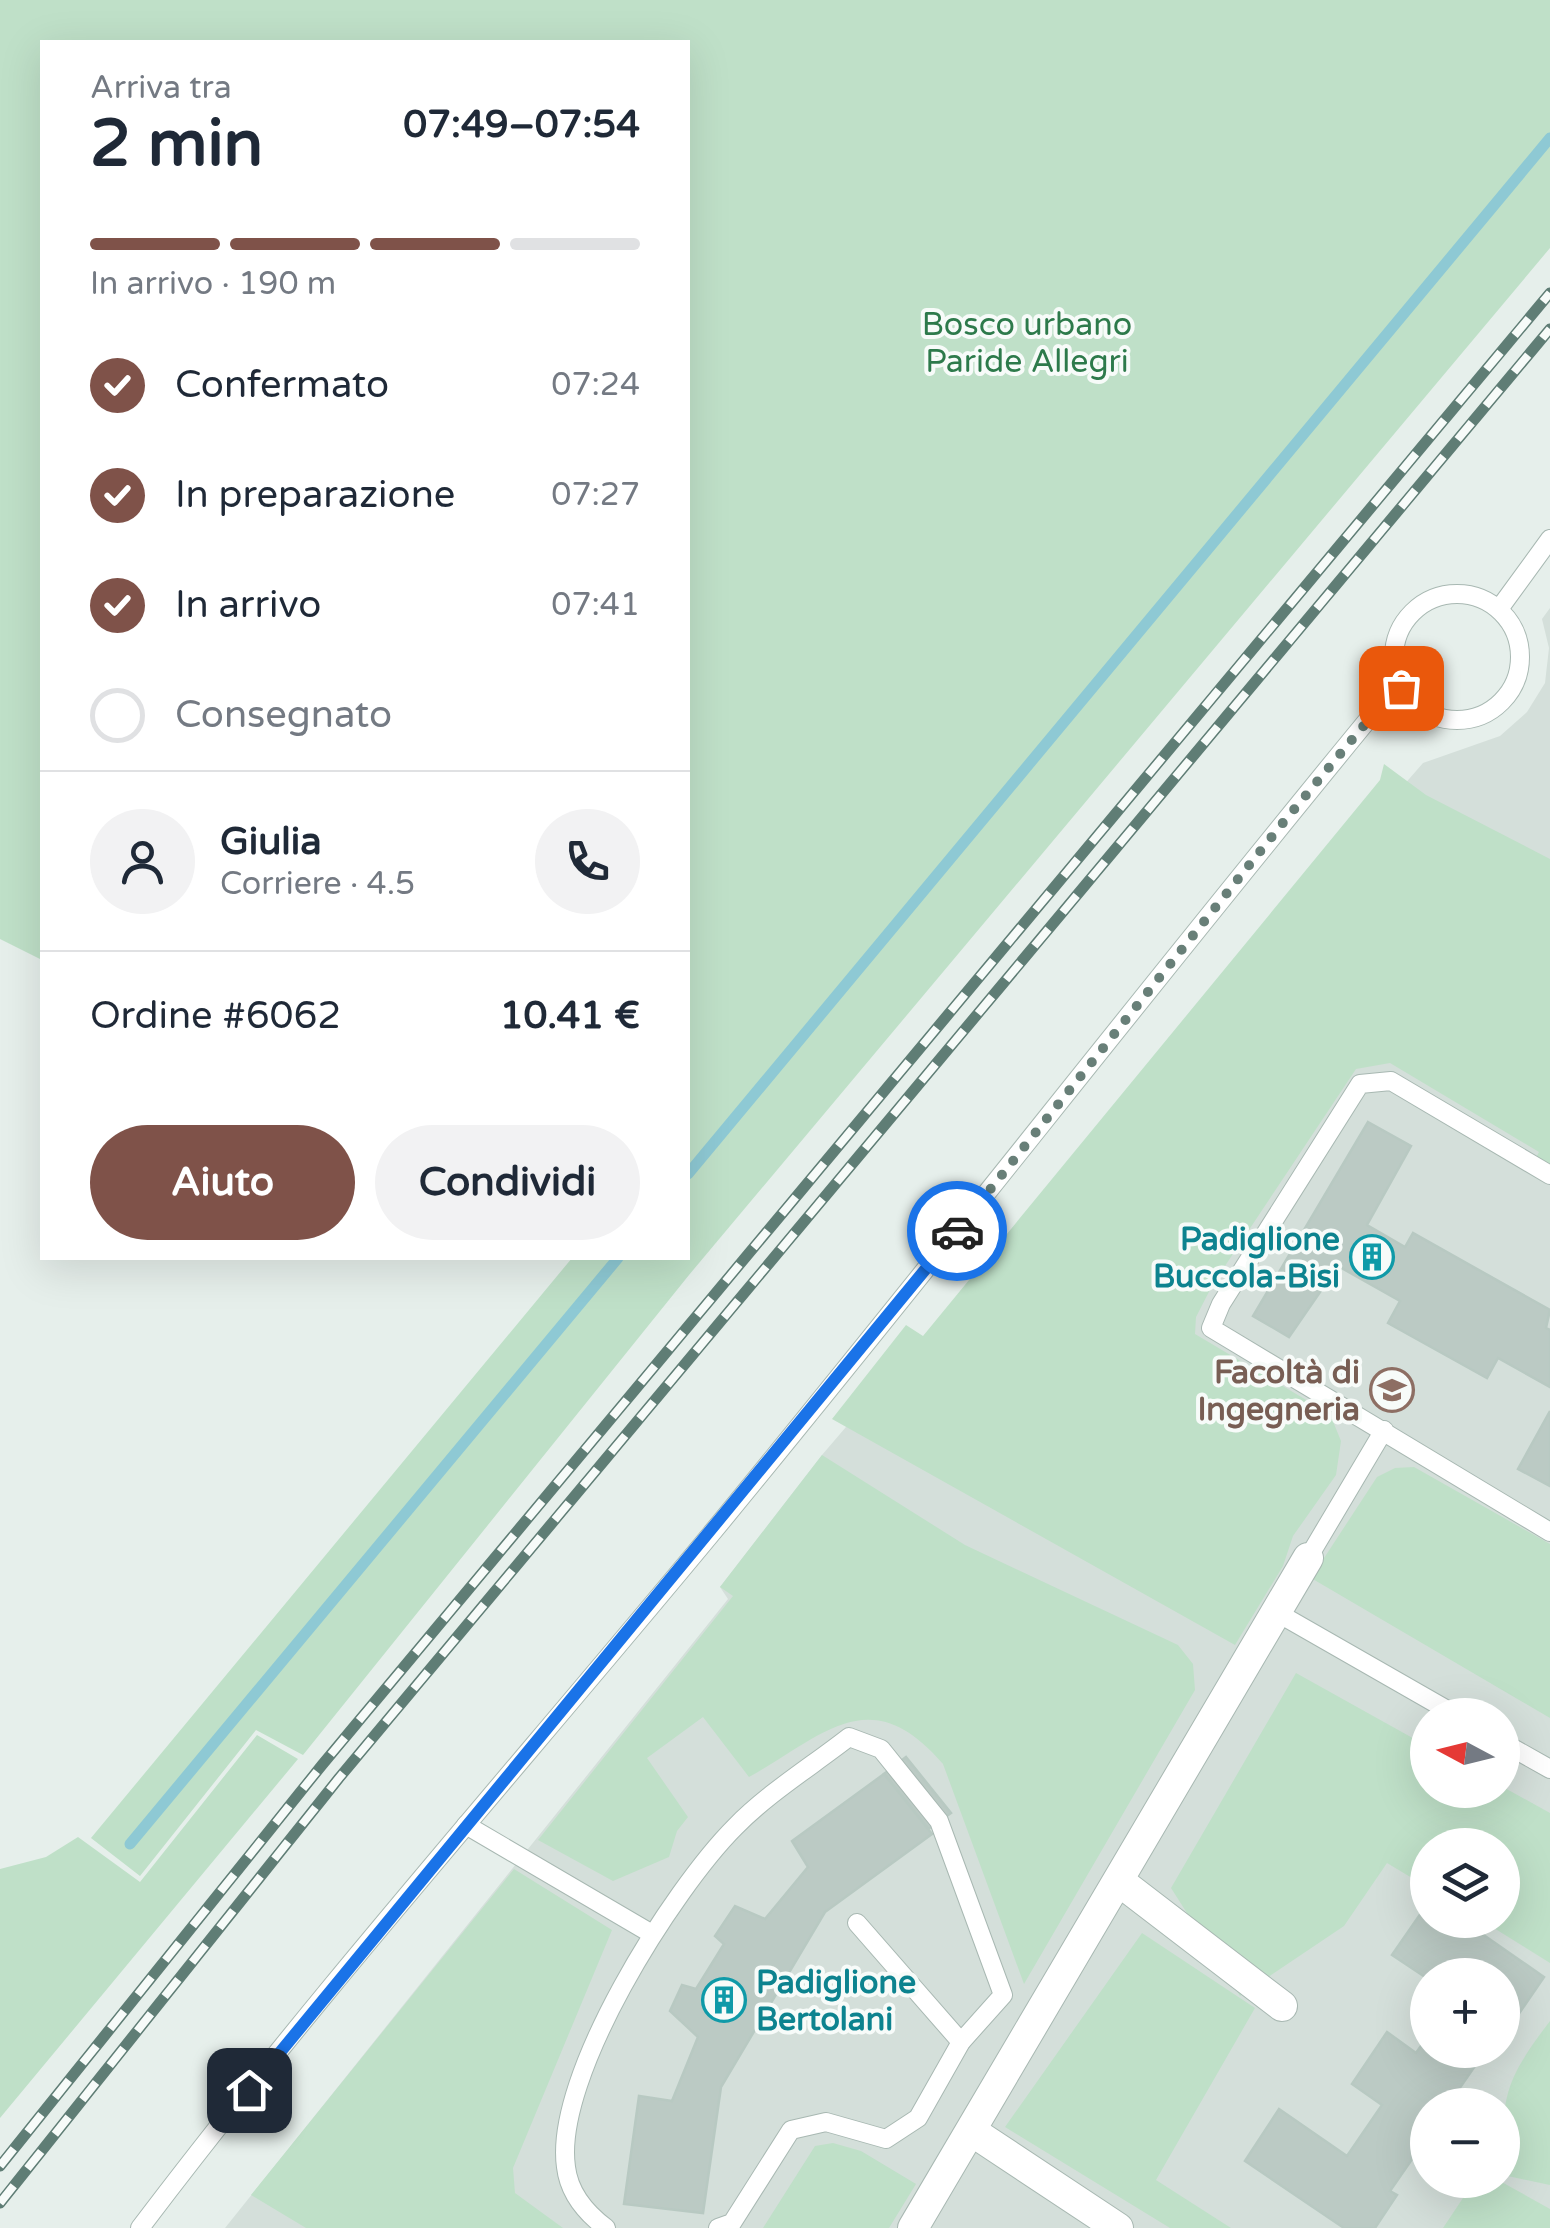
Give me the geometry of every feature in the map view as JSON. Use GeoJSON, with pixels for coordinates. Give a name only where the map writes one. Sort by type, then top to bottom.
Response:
{"type":"FeatureCollection","features":[{"type":"Feature","properties":{"kind":"street"},"geometry":{"type":"LineString","coordinates":[[913,2228],[1308,1558]]}},
{"type":"Feature","properties":{"kind":"street"},"geometry":{"type":"LineString","coordinates":[[1119,1881],[1282,2006]]}},
{"type":"Feature","properties":{"kind":"street"},"geometry":{"type":"LineString","coordinates":[[973,2132],[1118,2228]]}},
{"type":"Feature","properties":{"kind":"lane"},"geometry":{"type":"LineString","coordinates":[[1499,609],[1550,539]]}},
{"type":"Feature","properties":{"kind":"lane"},"geometry":{"type":"LineString","coordinates":[[1461,593],[1499,609],[1512,625],[1520,645],[1514,686],[1500,704],[1462,720],[1422,710],[1401,688],[1394,657],[1397,636],[1406,618],[1422,604],[1461,593]]}},
{"type":"Feature","properties":{"kind":"lane"},"geometry":{"type":"LineString","coordinates":[[140,2228],[466,1825],[833,1386],[1282,824],[1380,706],[1401,688]]}},
{"type":"Feature","properties":{"kind":"lane"},"geometry":{"type":"LineString","coordinates":[[1550,1176],[1390,1081],[1360,1084],[1221,1304],[1211,1328],[1550,1532]]}},
{"type":"Feature","properties":{"kind":"lane"},"geometry":{"type":"LineString","coordinates":[[1308,1558],[1384,1430]]}},
{"type":"Feature","properties":{"kind":"lane"},"geometry":{"type":"LineString","coordinates":[[1276,1612],[1426,1698]]}},
{"type":"Feature","properties":{"kind":"lane"},"geometry":{"type":"LineString","coordinates":[[606,2228],[582,2210],[566,2167],[573,2091],[652,1934],[735,1826],[849,1738],[882,1749],[939,1821],[1003,1995],[961,2042],[918,2118],[886,2140],[826,2122],[791,2130],[732,2223],[718,2228]]}},
{"type":"Feature","properties":{"kind":"lane"},"geometry":{"type":"LineString","coordinates":[[1520,1752],[1550,1769]]}},
{"type":"Feature","properties":{"kind":"lane"},"geometry":{"type":"LineString","coordinates":[[466,1825],[652,1934]]}},
{"type":"Feature","properties":{"kind":"lane"},"geometry":{"type":"LineString","coordinates":[[857,1924],[961,2042]]}},
{"type":"Feature","properties":{"kind":"shaded area"},"geometry":{"type":"Polygon","coordinates":[[[1550,608],[1550,2228],[225,2228],[728,1599],[720,1587],[822,1455],[1423,763],[1500,736],[1527,712],[1545,683],[1549,648],[1542,619],[1550,608]]]}},
{"type":"Feature","properties":{"kind":"green space","name":"Bosco urbano Paride Allegri"},"geometry":{"type":"Polygon","coordinates":[[[0,0],[1550,0],[1550,248],[689,1275],[303,1755],[256,1730],[140,1876],[91,1838],[570,1260],[690,1260],[690,40],[40,40],[40,959],[0,939],[0,0]]]}},
{"type":"Feature","properties":{"kind":"green space"},"geometry":{"type":"Polygon","coordinates":[[[1384,764],[1426,795],[1550,859],[1550,1175],[1532,1165],[1539,1152],[1390,1063],[1356,1069],[1213,1284],[1196,1317],[1195,1334],[1330,1414],[1341,1441],[1336,1475],[1293,1536],[1283,1566],[1235,1645],[832,1419],[906,1325],[923,1336],[1380,780],[1384,764]]]}},
{"type":"Feature","properties":{"kind":"green space"},"geometry":{"type":"Polygon","coordinates":[[[822,1455],[965,1545],[1178,1645],[1193,1664],[1195,1690],[1024,1984],[943,1764],[917,1738],[892,1724],[869,1720],[847,1723],[824,1732],[749,1777],[703,1717],[647,1758],[688,1817],[677,1831],[669,1857],[613,1881],[538,1840],[733,1596],[720,1587],[822,1455]]]}},
{"type":"Feature","properties":{"kind":"green space"},"geometry":{"type":"Polygon","coordinates":[[[1414,1467],[1550,1544],[1550,1718],[1311,1578],[1377,1477],[1395,1468],[1414,1467]]]}},
{"type":"Feature","properties":{"kind":"green space"},"geometry":{"type":"Polygon","coordinates":[[[1296,1673],[1410,1737],[1410,1808],[1520,1808],[1520,1796],[1550,1813],[1550,1963],[1510,1938],[1520,1938],[1520,1828],[1410,1828],[1410,1877],[1387,1863],[1344,1926],[1240,1996],[1171,1888],[1296,1673]]]}},
{"type":"Feature","properties":{"kind":"green space"},"geometry":{"type":"Polygon","coordinates":[[[257,1735],[298,1759],[0,2118],[0,1869],[46,1857],[78,1837],[140,1882],[257,1735]]]}},
{"type":"Feature","properties":{"kind":"green space"},"geometry":{"type":"Polygon","coordinates":[[[514,1869],[612,1930],[513,2168],[515,2193],[563,2228],[306,2228],[251,2195],[514,1869]]]}},
{"type":"Feature","properties":{"kind":"green space"},"geometry":{"type":"Polygon","coordinates":[[[1142,1933],[1255,2008],[1156,2180],[1231,2228],[1170,2228],[1005,2127],[1142,1933]]]}},
{"type":"Feature","properties":{"kind":"green space"},"geometry":{"type":"Polygon","coordinates":[[[1550,2021],[1550,2185],[1520,2179],[1520,2088],[1510,2088],[1522,2061],[1550,2021]]]}},
{"type":"Feature","properties":{"kind":"green space"},"geometry":{"type":"Polygon","coordinates":[[[833,2143],[861,2151],[916,2184],[889,2228],[763,2228],[815,2146],[833,2143]]]}},
{"type":"Feature","properties":{"kind":"green space"},"geometry":{"type":"Polygon","coordinates":[[[1520,2192],[1550,2209],[1550,2228],[1443,2228],[1463,2198],[1520,2198],[1520,2192]]]}},
{"type":"Feature","properties":{"kind":"building","name":"Padiglione Buccola-Bisi"},"geometry":{"type":"Polygon","coordinates":[[[1368,1122],[1411,1146],[1367,1225],[1405,1247],[1413,1233],[1550,1310],[1546,1328],[1550,1330],[1550,1387],[1498,1358],[1487,1378],[1388,1323],[1400,1301],[1338,1266],[1289,1337],[1253,1316],[1368,1122]]]}},
{"type":"Feature","properties":{"kind":"building"},"geometry":{"type":"Polygon","coordinates":[[[1550,1411],[1550,1486],[1518,1469],[1550,1411]]]}},
{"type":"Feature","properties":{"kind":"building"},"geometry":{"type":"Polygon","coordinates":[[[906,1757],[951,1813],[928,1829],[884,1774],[906,1757]]]}},
{"type":"Feature","properties":{"kind":"building","name":"Padiglione Bertolani"},"geometry":{"type":"Polygon","coordinates":[[[884,1774],[932,1834],[825,1912],[721,2087],[703,2213],[624,2204],[639,2096],[672,2101],[698,2037],[670,2011],[682,1985],[696,1989],[724,1944],[715,1936],[735,1906],[765,1919],[808,1867],[792,1841],[884,1774]]]}},
{"type":"Feature","properties":{"kind":"building"},"geometry":{"type":"Polygon","coordinates":[[[1410,1929],[1410,1938],[1488,1938],[1517,1958],[1410,1958],[1410,1967],[1392,1955],[1410,1929]]]}},
{"type":"Feature","properties":{"kind":"building"},"geometry":{"type":"Polygon","coordinates":[[[1520,1960],[1544,1977],[1520,2012],[1520,1960]]]}},
{"type":"Feature","properties":{"kind":"building"},"geometry":{"type":"Polygon","coordinates":[[[1387,2032],[1410,2049],[1410,2068],[1474,2068],[1460,2088],[1410,2088],[1410,2162],[1390,2191],[1397,2195],[1375,2228],[1344,2228],[1245,2161],[1279,2109],[1347,2156],[1382,2105],[1352,2084],[1387,2032]]]}},
{"type":"Feature","properties":{"kind":"waterway"},"geometry":{"type":"LineString","coordinates":[[690,1172],[1550,138]]}},
{"type":"Feature","properties":{"kind":"waterway"},"geometry":{"type":"LineString","coordinates":[[130,1844],[616,1260]]}},
{"type":"Feature","properties":{"kind":"railway"},"geometry":{"type":"LineString","coordinates":[[0,2166],[322,1765],[1550,293]]}},
{"type":"Feature","properties":{"kind":"railway"},"geometry":{"type":"LineString","coordinates":[[0,2203],[339,1778],[1550,329]]}},
{"type":"Feature","properties":{"kind":"way so far"},"geometry":{"type":"LineString","coordinates":[[957,1231],[1282,824],[1380,706],[1401,688]]}},
{"type":"Feature","properties":{"kind":"place","name":"Padiglione Buccola-Bisi"},"geometry":{"type":"Point","coordinates":[1372,1257]}},
{"type":"Feature","properties":{"kind":"place","name":"Facoltà di Ingegneria"},"geometry":{"type":"Point","coordinates":[1392,1390]}},
{"type":"Feature","properties":{"kind":"place","name":"Padiglione Bertolani"},"geometry":{"type":"Point","coordinates":[724,2000]}},
{"type":"Feature","properties":{"kind":"route"},"geometry":{"type":"LineString","coordinates":[[249,2090],[957,1231]]}}]}
